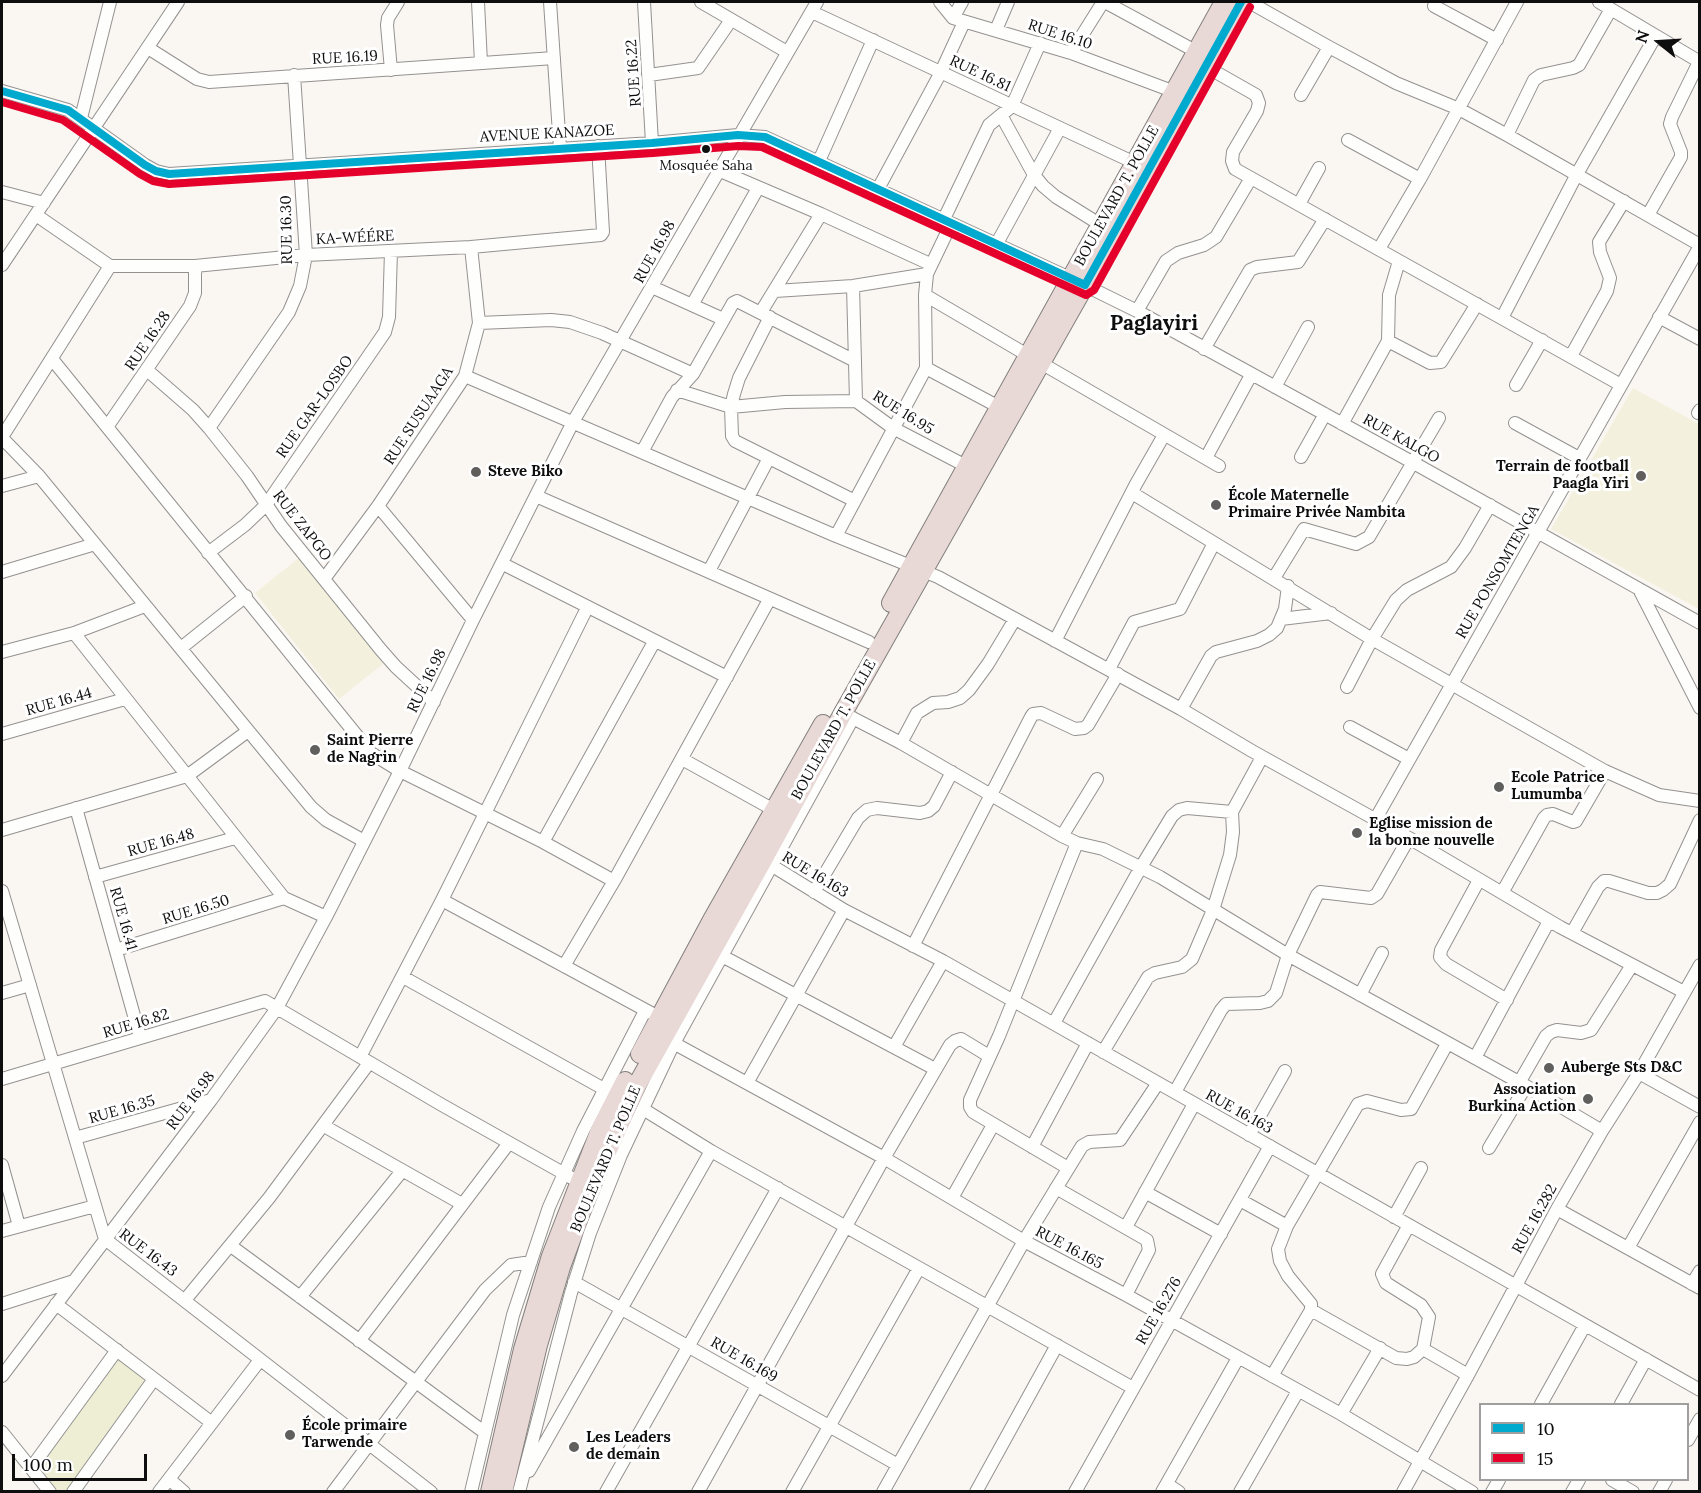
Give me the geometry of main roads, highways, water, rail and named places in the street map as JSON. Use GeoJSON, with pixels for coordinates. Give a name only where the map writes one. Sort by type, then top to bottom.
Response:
{"type":"FeatureCollection","features":[{"type":"Feature","properties":{"kind":"highway","name":"BOULEVARD T. POLLE"},"geometry":{"type":"LineString","coordinates":[[762,860],[774,810],[869,642],[917,568],[1078,282],[1201,59],[1224,2]]}},
{"type":"Feature","properties":{"kind":"highway","name":"BOULEVARD T. POLLE"},"geometry":{"type":"LineString","coordinates":[[1078,282],[1101,225],[1175,92],[1241,2]]}},
{"type":"Feature","properties":{"kind":"highway","name":"BOULEVARD T. POLLE"},"geometry":{"type":"LineString","coordinates":[[490,1491],[523,1349],[552,1256],[571,1178],[848,716],[966,466],[999,407],[1035,359]]}},
{"type":"Feature","properties":{"kind":"highway","name":"BOULEVARD T. POLLE"},"geometry":{"type":"LineString","coordinates":[[503,1491],[538,1345],[567,1249],[659,1028]]}},
{"type":"Feature","properties":{"kind":"place","name":"Mosquée Saha"},"geometry":{"type":"Point","coordinates":[706,149]}},
{"type":"Feature","properties":{"kind":"place","name":"Steve Biko"},"geometry":{"type":"Point","coordinates":[476,472]}},
{"type":"Feature","properties":{"kind":"place","name":"Terrain de football Paagla Yiri"},"geometry":{"type":"Point","coordinates":[1641,476]}},
{"type":"Feature","properties":{"kind":"place","name":"École Maternelle Primaire Privée Nambita"},"geometry":{"type":"Point","coordinates":[1216,505]}},
{"type":"Feature","properties":{"kind":"place","name":"Saint Pierre de Nagrin"},"geometry":{"type":"Point","coordinates":[315,750]}},
{"type":"Feature","properties":{"kind":"place","name":"Ecole Patrice Lumumba"},"geometry":{"type":"Point","coordinates":[1499,787]}},
{"type":"Feature","properties":{"kind":"place","name":"Eglise mission de la bonne nouvelle"},"geometry":{"type":"Point","coordinates":[1357,833]}},
{"type":"Feature","properties":{"kind":"place","name":"Auberge Sts D&C"},"geometry":{"type":"Point","coordinates":[1549,1068]}},
{"type":"Feature","properties":{"kind":"place","name":"Association Burkina Action"},"geometry":{"type":"Point","coordinates":[1588,1099]}},
{"type":"Feature","properties":{"kind":"place","name":"École primaire Tarwende"},"geometry":{"type":"Point","coordinates":[290,1435]}},
{"type":"Feature","properties":{"kind":"place","name":"Les Leaders de demain"},"geometry":{"type":"Point","coordinates":[574,1447]}},
{"type":"Feature","properties":{"kind":"district","name":"Paglayiri"},"geometry":{"type":"Point","coordinates":[1154,324]}}]}
